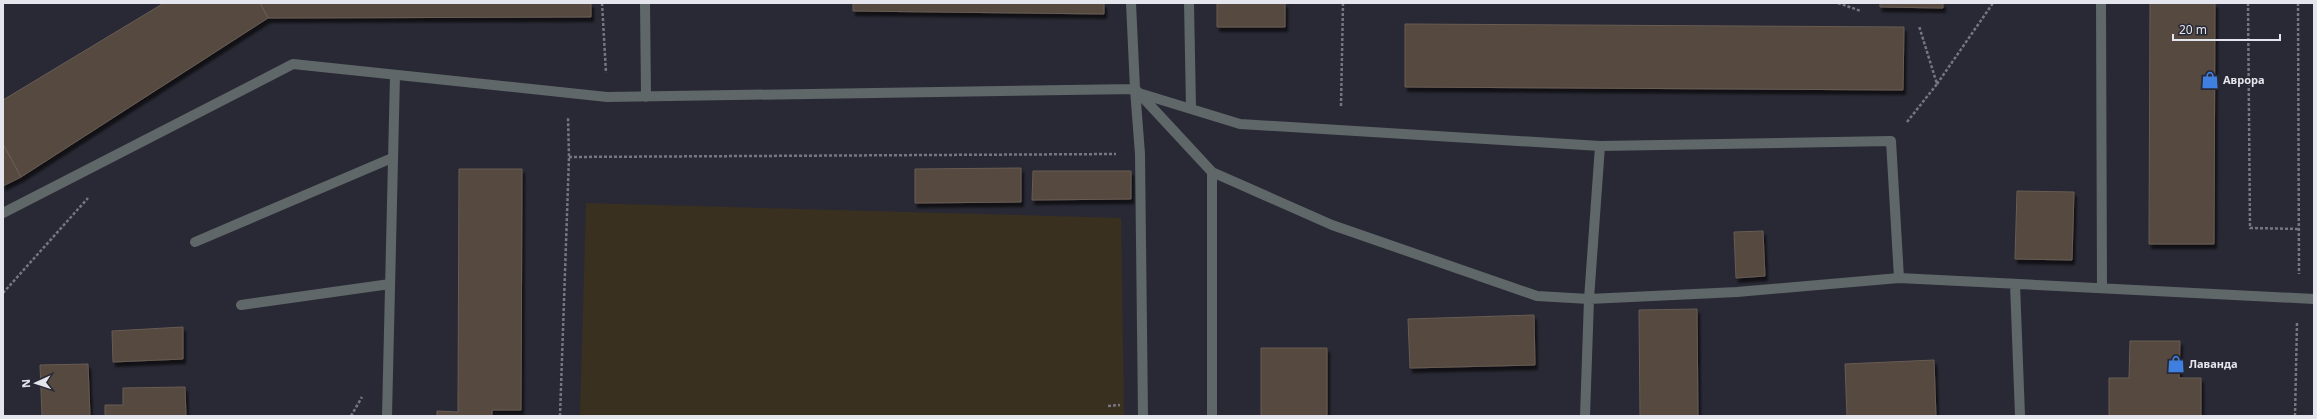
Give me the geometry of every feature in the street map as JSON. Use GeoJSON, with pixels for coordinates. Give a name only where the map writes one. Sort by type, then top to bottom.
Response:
{"type":"FeatureCollection","features":[{"type":"Feature","properties":{"kind":"lane"},"geometry":{"type":"LineString","coordinates":[[645,3],[646,97]]}},
{"type":"Feature","properties":{"kind":"lane"},"geometry":{"type":"LineString","coordinates":[[1131,3],[1138,91],[1140,154],[1143,416]]}},
{"type":"Feature","properties":{"kind":"lane"},"geometry":{"type":"LineString","coordinates":[[1189,3],[1191,108]]}},
{"type":"Feature","properties":{"kind":"lane"},"geometry":{"type":"LineString","coordinates":[[2101,3],[2102,288]]}},
{"type":"Feature","properties":{"kind":"lane"},"geometry":{"type":"LineString","coordinates":[[3,213],[293,64],[607,97],[1138,91],[1240,124],[1600,146],[1891,141],[1899,278]]}},
{"type":"Feature","properties":{"kind":"lane"},"geometry":{"type":"LineString","coordinates":[[387,416],[395,75]]}},
{"type":"Feature","properties":{"kind":"lane"},"geometry":{"type":"LineString","coordinates":[[1138,91],[1212,172],[1332,225],[1537,296],[1589,299],[1737,292],[1899,278],[2314,299]]}},
{"type":"Feature","properties":{"kind":"lane"},"geometry":{"type":"LineString","coordinates":[[1586,416],[1589,299],[1600,146]]}},
{"type":"Feature","properties":{"kind":"lane"},"geometry":{"type":"LineString","coordinates":[[195,242],[392,158]]}},
{"type":"Feature","properties":{"kind":"lane"},"geometry":{"type":"LineString","coordinates":[[1212,172],[1212,416]]}},
{"type":"Feature","properties":{"kind":"lane"},"geometry":{"type":"LineString","coordinates":[[241,305],[390,284]]}},
{"type":"Feature","properties":{"kind":"lane"},"geometry":{"type":"LineString","coordinates":[[2016,284],[2020,416]]}},
{"type":"Feature","properties":{"kind":"path"},"geometry":{"type":"LineString","coordinates":[[602,3],[607,97]]}},
{"type":"Feature","properties":{"kind":"path"},"geometry":{"type":"LineString","coordinates":[[1341,130],[1343,3]]}},
{"type":"Feature","properties":{"kind":"path"},"geometry":{"type":"LineString","coordinates":[[1838,3],[1861,11]]}},
{"type":"Feature","properties":{"kind":"path"},"geometry":{"type":"LineString","coordinates":[[1891,141],[1937,84],[1993,3]]}},
{"type":"Feature","properties":{"kind":"path"},"geometry":{"type":"LineString","coordinates":[[2248,3],[2250,228],[2300,229]]}},
{"type":"Feature","properties":{"kind":"path"},"geometry":{"type":"LineString","coordinates":[[2295,416],[2300,229],[2298,3]]}},
{"type":"Feature","properties":{"kind":"path"},"geometry":{"type":"LineString","coordinates":[[1919,26],[1937,84]]}},
{"type":"Feature","properties":{"kind":"path"},"geometry":{"type":"LineString","coordinates":[[560,416],[569,157],[567,93]]}},
{"type":"Feature","properties":{"kind":"path"},"geometry":{"type":"LineString","coordinates":[[569,157],[1140,154]]}},
{"type":"Feature","properties":{"kind":"path"},"geometry":{"type":"LineString","coordinates":[[3,293],[93,192]]}},
{"type":"Feature","properties":{"kind":"shaded area"},"geometry":{"type":"Polygon","coordinates":[[[586,203],[1121,218],[1124,416],[580,416],[586,203]]]}},
{"type":"Feature","properties":{"kind":"building"},"geometry":{"type":"Polygon","coordinates":[[[164,3],[260,3],[268,18],[21,177],[3,144],[3,100],[164,3]]]}},
{"type":"Feature","properties":{"kind":"building"},"geometry":{"type":"Polygon","coordinates":[[[260,3],[591,3],[591,17],[268,18],[260,3]]]}},
{"type":"Feature","properties":{"kind":"building"},"geometry":{"type":"Polygon","coordinates":[[[853,3],[1104,3],[1104,14],[853,11],[853,3]]]}},
{"type":"Feature","properties":{"kind":"building"},"geometry":{"type":"Polygon","coordinates":[[[1217,3],[1285,3],[1285,27],[1217,27],[1217,3]]]}},
{"type":"Feature","properties":{"kind":"building"},"geometry":{"type":"Polygon","coordinates":[[[1880,3],[1943,3],[1943,8],[1880,7],[1880,3]]]}},
{"type":"Feature","properties":{"kind":"building"},"geometry":{"type":"Polygon","coordinates":[[[2150,3],[2215,3],[2214,244],[2149,244],[2150,3]]]}},
{"type":"Feature","properties":{"kind":"building"},"geometry":{"type":"Polygon","coordinates":[[[1405,24],[1904,27],[1903,90],[1405,87],[1405,24]]]}},
{"type":"Feature","properties":{"kind":"building"},"geometry":{"type":"Polygon","coordinates":[[[3,144],[21,177],[3,186],[3,144]]]}},
{"type":"Feature","properties":{"kind":"building"},"geometry":{"type":"Polygon","coordinates":[[[1021,168],[1021,202],[915,203],[915,169],[1021,168]]]}},
{"type":"Feature","properties":{"kind":"building"},"geometry":{"type":"Polygon","coordinates":[[[459,169],[522,169],[521,410],[492,410],[492,416],[437,416],[437,411],[458,412],[459,169]]]}},
{"type":"Feature","properties":{"kind":"building"},"geometry":{"type":"Polygon","coordinates":[[[1033,171],[1131,171],[1131,199],[1032,200],[1033,171]]]}},
{"type":"Feature","properties":{"kind":"building"},"geometry":{"type":"Polygon","coordinates":[[[2017,191],[2074,192],[2072,260],[2015,259],[2017,191]]]}},
{"type":"Feature","properties":{"kind":"building"},"geometry":{"type":"Polygon","coordinates":[[[1763,231],[1765,276],[1736,278],[1734,232],[1763,231]]]}},
{"type":"Feature","properties":{"kind":"building"},"geometry":{"type":"Polygon","coordinates":[[[1697,309],[1698,416],[1640,416],[1639,310],[1697,309]]]}},
{"type":"Feature","properties":{"kind":"building"},"geometry":{"type":"Polygon","coordinates":[[[1534,315],[1535,365],[1410,368],[1408,319],[1534,315]]]}},
{"type":"Feature","properties":{"kind":"building"},"geometry":{"type":"Polygon","coordinates":[[[183,327],[183,359],[113,362],[112,331],[183,327]]]}},
{"type":"Feature","properties":{"kind":"building"},"geometry":{"type":"Polygon","coordinates":[[[2130,341],[2180,341],[2179,378],[2201,378],[2201,416],[2109,416],[2109,378],[2129,378],[2130,341]]]}},
{"type":"Feature","properties":{"kind":"building"},"geometry":{"type":"Polygon","coordinates":[[[1261,348],[1327,348],[1327,416],[1261,416],[1261,348]]]}},
{"type":"Feature","properties":{"kind":"building"},"geometry":{"type":"Polygon","coordinates":[[[1934,360],[1936,416],[1847,416],[1845,364],[1934,360]]]}},
{"type":"Feature","properties":{"kind":"building"},"geometry":{"type":"Polygon","coordinates":[[[88,364],[90,416],[42,416],[40,365],[88,364]]]}},
{"type":"Feature","properties":{"kind":"building"},"geometry":{"type":"Polygon","coordinates":[[[185,387],[186,416],[105,416],[105,405],[123,405],[123,388],[185,387]]]}},
{"type":"Feature","properties":{"kind":"place","name":"Аврора"},"geometry":{"type":"Point","coordinates":[2210,80]}},
{"type":"Feature","properties":{"kind":"place","name":"Лаванда"},"geometry":{"type":"Point","coordinates":[2176,364]}}]}
